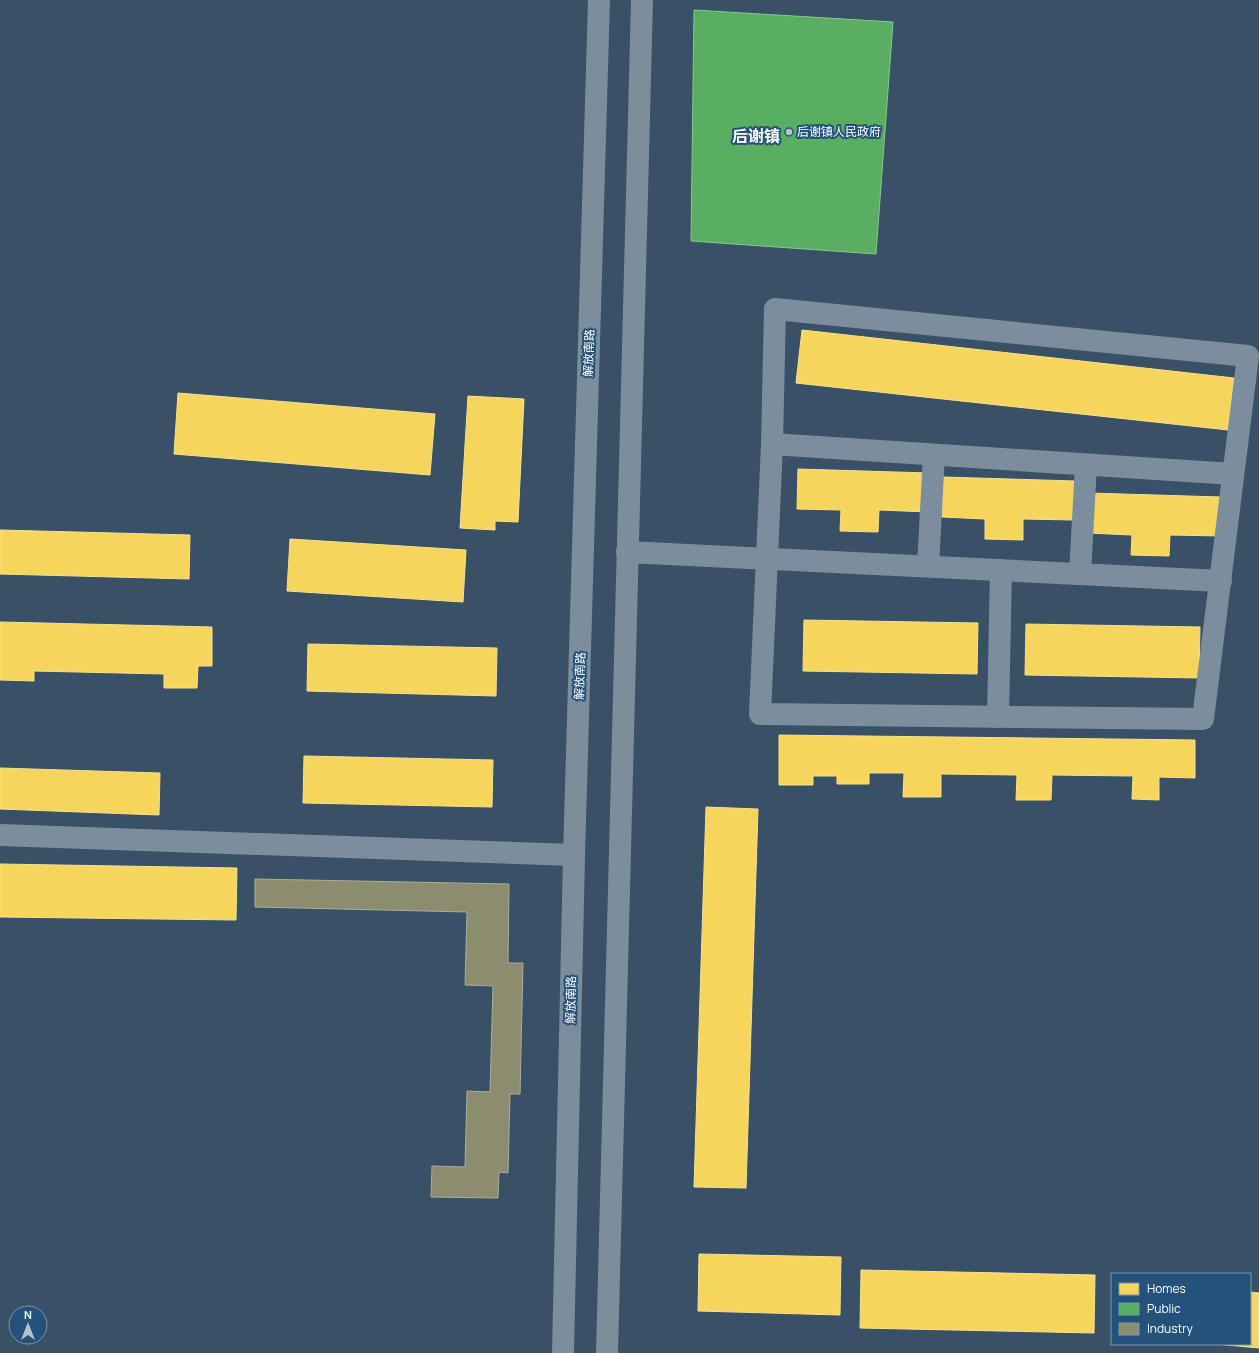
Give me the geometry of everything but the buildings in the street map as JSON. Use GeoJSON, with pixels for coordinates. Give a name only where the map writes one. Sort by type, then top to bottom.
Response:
{"type":"FeatureCollection","features":[{"type":"Feature","properties":{"kind":"main road","name":"解放南路"},"geometry":{"type":"LineString","coordinates":[[563,1353],[574,855],[599,0]]}},
{"type":"Feature","properties":{"kind":"main road"},"geometry":{"type":"LineString","coordinates":[[607,1353],[642,0]]}},
{"type":"Feature","properties":{"kind":"street"},"geometry":{"type":"LineString","coordinates":[[775,308],[1248,356],[1233,474],[1204,719],[760,714],[772,444],[775,308]]}},
{"type":"Feature","properties":{"kind":"street"},"geometry":{"type":"LineString","coordinates":[[772,444],[1233,474]]}},
{"type":"Feature","properties":{"kind":"street"},"geometry":{"type":"LineString","coordinates":[[928,566],[934,455]]}},
{"type":"Feature","properties":{"kind":"street"},"geometry":{"type":"LineString","coordinates":[[1080,574],[1086,465]]}},
{"type":"Feature","properties":{"kind":"street"},"geometry":{"type":"LineString","coordinates":[[628,552],[1221,581]]}},
{"type":"Feature","properties":{"kind":"street"},"geometry":{"type":"LineString","coordinates":[[998,717],[1001,570]]}},
{"type":"Feature","properties":{"kind":"street"},"geometry":{"type":"LineString","coordinates":[[0,835],[574,855]]}},
{"type":"Feature","properties":{"kind":"place","name":"后谢镇人民政府"},"geometry":{"type":"Point","coordinates":[789,132]}},
{"type":"Feature","properties":{"kind":"district","name":"后谢镇"},"geometry":{"type":"Point","coordinates":[756,136]}}]}
